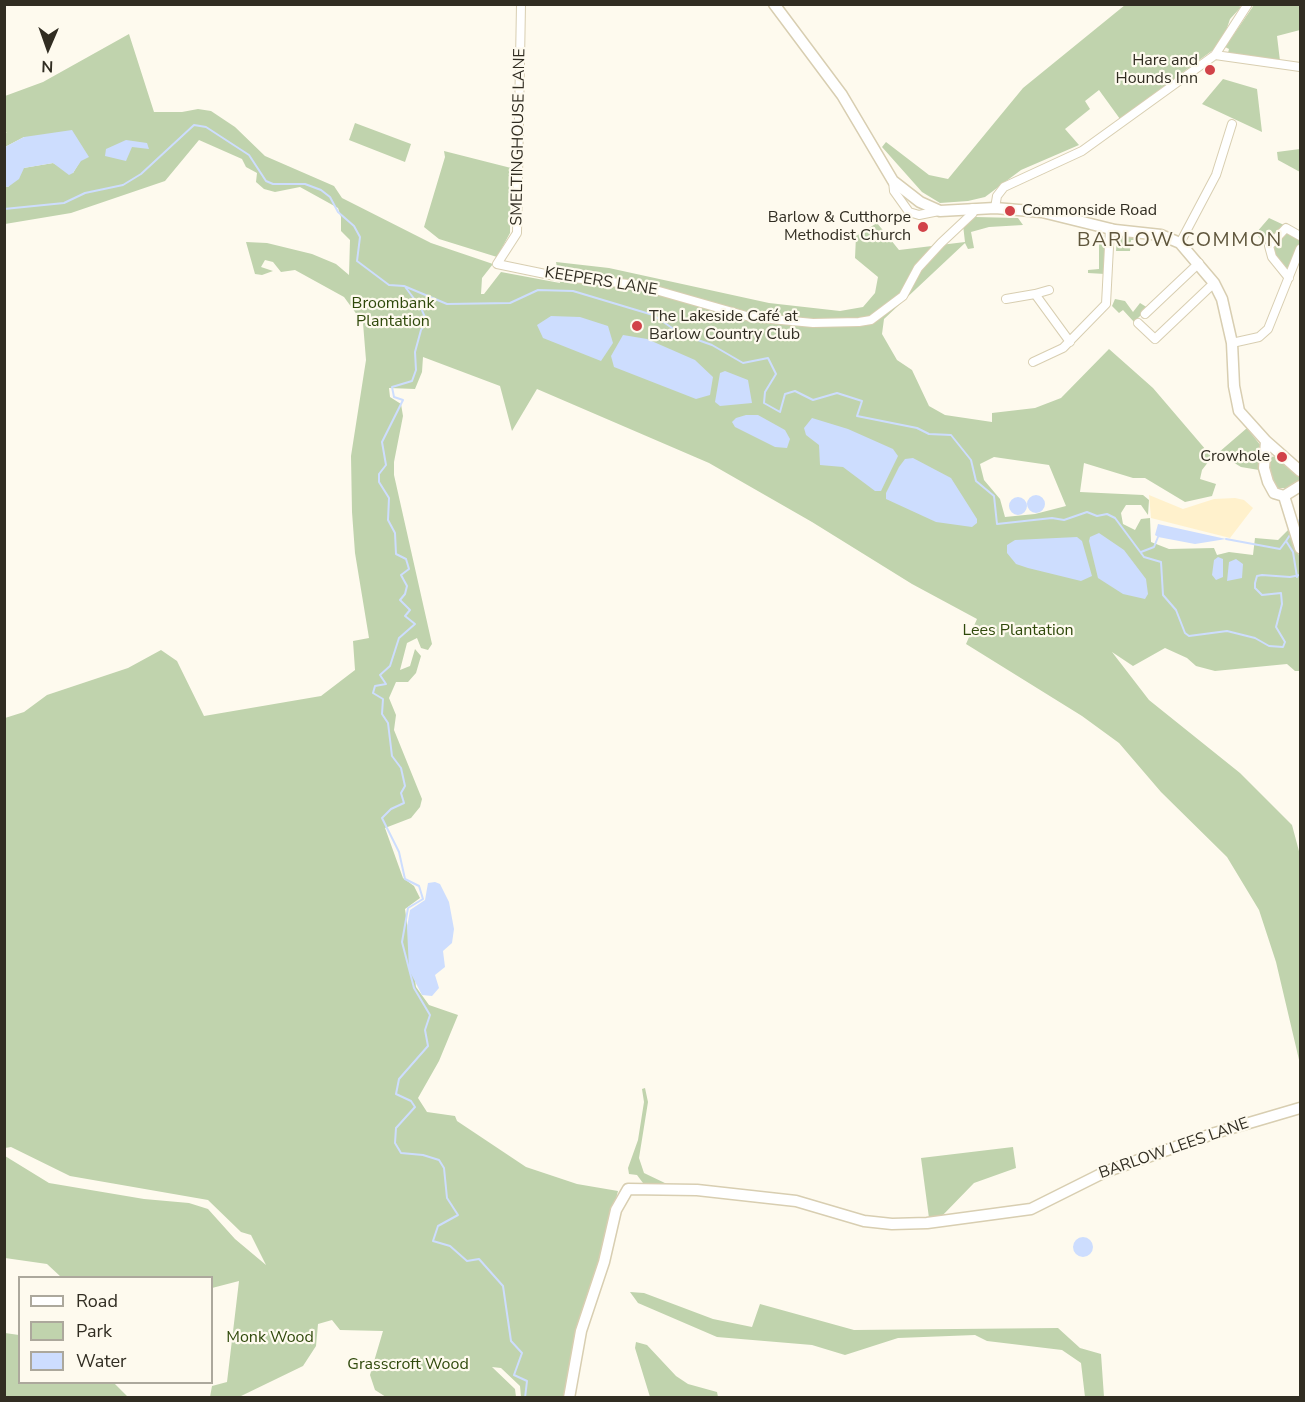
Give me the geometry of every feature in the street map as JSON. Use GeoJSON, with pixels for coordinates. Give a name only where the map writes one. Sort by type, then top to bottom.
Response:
{"type":"FeatureCollection","features":[{"type":"Feature","properties":{"kind":"street","name":"SMELTINGHOUSE LANE"},"geometry":{"type":"LineString","coordinates":[[497,264],[517,233],[521,4]]}},
{"type":"Feature","properties":{"kind":"street"},"geometry":{"type":"LineString","coordinates":[[774,4],[842,95],[893,181],[920,202],[940,211],[995,208],[1061,215],[1110,228],[1161,235],[1180,243],[1199,263],[1214,284],[1229,322],[1236,401],[1239,411],[1266,441],[1300,471]]}},
{"type":"Feature","properties":{"kind":"street"},"geometry":{"type":"LineString","coordinates":[[995,208],[997,196],[1004,188],[1082,151],[1215,55],[1248,4]]}},
{"type":"Feature","properties":{"kind":"street"},"geometry":{"type":"LineString","coordinates":[[1215,55],[1300,67]]}},
{"type":"Feature","properties":{"kind":"street"},"geometry":{"type":"LineString","coordinates":[[1180,243],[1216,175],[1232,124]]}},
{"type":"Feature","properties":{"kind":"street","name":"KEEPERS LANE"},"geometry":{"type":"LineString","coordinates":[[497,264],[555,276],[638,285],[750,317],[813,323],[859,322],[871,320],[903,296],[918,268],[940,243],[973,213],[973,208]]}},
{"type":"Feature","properties":{"kind":"street"},"geometry":{"type":"LineString","coordinates":[[1033,362],[1052,356],[1070,342],[1106,304],[1110,228]]}},
{"type":"Feature","properties":{"kind":"street"},"geometry":{"type":"LineString","coordinates":[[1289,278],[1272,257],[1269,246],[1287,228],[1300,236]]}},
{"type":"Feature","properties":{"kind":"street"},"geometry":{"type":"LineString","coordinates":[[1232,344],[1259,337],[1268,329],[1300,249]]}},
{"type":"Feature","properties":{"kind":"street"},"geometry":{"type":"LineString","coordinates":[[1145,314],[1199,263]]}},
{"type":"Feature","properties":{"kind":"street"},"geometry":{"type":"LineString","coordinates":[[1138,323],[1155,339],[1214,284]]}},
{"type":"Feature","properties":{"kind":"street"},"geometry":{"type":"LineString","coordinates":[[1006,299],[1049,290]]}},
{"type":"Feature","properties":{"kind":"street"},"geometry":{"type":"LineString","coordinates":[[1035,294],[1070,342]]}},
{"type":"Feature","properties":{"kind":"street"},"geometry":{"type":"LineString","coordinates":[[1266,441],[1264,468],[1274,493],[1284,496],[1300,486]]}},
{"type":"Feature","properties":{"kind":"street"},"geometry":{"type":"LineString","coordinates":[[1284,496],[1300,548]]}},
{"type":"Feature","properties":{"kind":"street","name":"BARLOW LEES LANE"},"geometry":{"type":"LineString","coordinates":[[569,1398],[581,1331],[601,1274],[616,1210],[628,1189],[697,1190],[796,1201],[864,1221],[892,1224],[927,1223],[1031,1209],[1105,1172],[1215,1133],[1300,1108]]}},
{"type":"Feature","properties":{"kind":"shaded area"},"geometry":{"type":"Polygon","coordinates":[[[1149,495],[1183,509],[1214,499],[1235,498],[1244,500],[1253,508],[1230,538],[1151,518],[1149,495]]]}},
{"type":"Feature","properties":{"kind":"green space"},"geometry":{"type":"Polygon","coordinates":[[[1236,4],[1241,7],[1230,19],[1226,31],[1213,50],[1120,119],[1099,90],[1085,101],[1090,109],[1065,129],[1079,145],[1021,170],[985,197],[940,203],[922,192],[882,147],[886,142],[929,175],[948,179],[1023,88],[1125,5],[1236,4]]]}},
{"type":"Feature","properties":{"kind":"green space"},"geometry":{"type":"Polygon","coordinates":[[[1254,5],[1300,5],[1300,30],[1277,36],[1280,61],[1228,53],[1229,49],[1225,47],[1254,5]]]}},
{"type":"Feature","properties":{"kind":"green space"},"geometry":{"type":"Polygon","coordinates":[[[129,34],[154,112],[182,112],[198,109],[211,111],[235,127],[265,156],[334,186],[342,198],[431,243],[493,264],[482,278],[481,294],[484,294],[501,272],[560,283],[556,262],[609,268],[769,303],[840,311],[863,307],[875,293],[878,277],[855,258],[856,236],[877,223],[899,250],[965,242],[963,225],[975,217],[1018,218],[1023,225],[989,227],[971,232],[974,248],[968,249],[965,243],[884,319],[882,334],[897,360],[912,370],[929,406],[945,415],[992,422],[992,413],[1035,408],[1061,398],[1109,349],[1153,388],[1212,457],[1202,470],[1200,479],[1216,484],[1212,496],[1185,502],[1145,478],[1133,478],[1084,463],[1080,492],[1143,495],[1149,500],[1148,515],[1141,505],[1126,505],[1121,513],[1123,524],[1135,530],[1141,519],[1150,518],[1151,542],[1169,549],[1214,548],[1217,555],[1229,552],[1253,555],[1255,538],[1278,540],[1292,526],[1300,560],[1300,671],[1295,671],[1287,664],[1215,671],[1196,666],[1187,658],[1165,648],[1133,666],[1112,652],[1149,700],[1240,773],[1292,825],[1300,855],[1300,1064],[1276,962],[1259,910],[1227,857],[1161,792],[1119,743],[1082,716],[966,644],[977,619],[912,584],[812,522],[709,463],[537,389],[512,431],[500,386],[423,357],[422,372],[415,389],[389,388],[390,397],[401,404],[403,416],[394,462],[394,475],[432,644],[428,650],[421,648],[417,638],[407,643],[400,670],[410,666],[415,649],[421,656],[416,673],[408,682],[396,682],[389,698],[396,715],[394,730],[422,799],[420,807],[411,818],[385,828],[403,878],[414,886],[420,898],[405,909],[416,987],[429,1005],[458,1015],[439,1061],[418,1098],[427,1112],[455,1116],[457,1121],[526,1167],[577,1184],[618,1191],[566,1397],[521,1397],[520,1386],[501,1368],[492,1367],[515,1389],[516,1397],[386,1397],[375,1390],[370,1375],[383,1331],[340,1330],[332,1320],[318,1324],[316,1346],[303,1366],[239,1397],[210,1397],[212,1386],[227,1382],[239,1281],[213,1288],[213,1276],[60,1276],[47,1264],[5,1258],[5,1156],[49,1183],[144,1199],[189,1203],[208,1209],[235,1239],[266,1265],[251,1235],[241,1232],[208,1200],[70,1176],[11,1147],[5,1148],[5,718],[24,712],[47,695],[128,668],[161,650],[177,661],[204,716],[321,696],[355,670],[353,641],[369,638],[355,553],[352,512],[351,456],[366,360],[363,323],[344,297],[295,270],[281,272],[273,262],[265,260],[261,267],[273,271],[262,275],[255,274],[246,242],[267,243],[312,254],[336,264],[349,275],[350,240],[341,231],[341,217],[338,208],[300,187],[275,192],[264,189],[256,182],[257,173],[246,167],[242,159],[199,140],[165,181],[71,213],[5,224],[4,186],[8,187],[23,168],[53,163],[73,173],[80,161],[24,137],[5,147],[5,133],[7,133],[5,132],[5,96],[43,82],[129,34]],[[994,457],[980,464],[984,480],[1000,499],[1005,517],[1035,514],[1066,506],[1049,465],[994,457]]]}},
{"type":"Feature","properties":{"kind":"green space"},"geometry":{"type":"Polygon","coordinates":[[[1223,79],[1257,89],[1262,132],[1202,104],[1223,79]]]}},
{"type":"Feature","properties":{"kind":"green space"},"geometry":{"type":"Polygon","coordinates":[[[355,123],[411,144],[405,162],[349,140],[355,123]]]}},
{"type":"Feature","properties":{"kind":"green space"},"geometry":{"type":"Polygon","coordinates":[[[1300,149],[1300,172],[1278,160],[1277,152],[1300,149]]]}},
{"type":"Feature","properties":{"kind":"green space"},"geometry":{"type":"Polygon","coordinates":[[[444,151],[511,168],[510,233],[497,257],[439,239],[424,227],[445,157],[444,151]]]}},
{"type":"Feature","properties":{"kind":"green space"},"geometry":{"type":"Polygon","coordinates":[[[1269,218],[1284,225],[1269,241],[1267,249],[1256,233],[1269,218]]]}},
{"type":"Feature","properties":{"kind":"green space"},"geometry":{"type":"Polygon","coordinates":[[[1099,231],[1106,238],[1105,274],[1088,273],[1088,270],[1099,269],[1099,231]]]}},
{"type":"Feature","properties":{"kind":"green space"},"geometry":{"type":"Polygon","coordinates":[[[1286,232],[1299,238],[1300,241],[1291,266],[1287,268],[1283,267],[1272,250],[1273,245],[1286,232]]]}},
{"type":"Feature","properties":{"kind":"green space"},"geometry":{"type":"Polygon","coordinates":[[[1123,236],[1138,237],[1138,240],[1131,240],[1130,251],[1116,251],[1117,239],[1123,236]]]}},
{"type":"Feature","properties":{"kind":"green space"},"geometry":{"type":"Polygon","coordinates":[[[1115,299],[1125,301],[1133,312],[1140,303],[1148,308],[1134,322],[1123,310],[1119,313],[1112,306],[1115,299]]]}},
{"type":"Feature","properties":{"kind":"green space"},"geometry":{"type":"Polygon","coordinates":[[[1247,428],[1261,446],[1259,470],[1241,467],[1218,453],[1247,428]]]}},
{"type":"Feature","properties":{"kind":"green space"},"geometry":{"type":"Polygon","coordinates":[[[1278,456],[1298,474],[1300,481],[1290,488],[1276,488],[1269,470],[1270,457],[1278,456]]]}},
{"type":"Feature","properties":{"kind":"green space"},"geometry":{"type":"Polygon","coordinates":[[[645,1088],[648,1102],[639,1158],[644,1173],[667,1184],[643,1183],[637,1175],[629,1174],[628,1168],[638,1140],[644,1102],[642,1089],[645,1088]]]}},
{"type":"Feature","properties":{"kind":"green space"},"geometry":{"type":"Polygon","coordinates":[[[1013,1147],[1016,1168],[974,1183],[940,1218],[929,1218],[921,1158],[1013,1147]]]}},
{"type":"Feature","properties":{"kind":"green space"},"geometry":{"type":"Polygon","coordinates":[[[630,1292],[644,1293],[713,1319],[752,1327],[760,1304],[854,1330],[1058,1328],[1080,1348],[1101,1354],[1104,1397],[1085,1397],[1081,1363],[1062,1350],[987,1341],[975,1335],[898,1338],[845,1355],[812,1345],[717,1337],[638,1303],[630,1292]]]}},
{"type":"Feature","properties":{"kind":"green space"},"geometry":{"type":"Polygon","coordinates":[[[5,1333],[18,1335],[18,1384],[115,1384],[128,1397],[5,1397],[5,1333]]]}},
{"type":"Feature","properties":{"kind":"green space"},"geometry":{"type":"Polygon","coordinates":[[[636,1342],[647,1345],[676,1376],[688,1384],[717,1392],[718,1397],[650,1397],[635,1348],[636,1342]]]}},
{"type":"Feature","properties":{"kind":"water"},"geometry":{"type":"Polygon","coordinates":[[[72,130],[89,157],[81,161],[73,173],[69,175],[53,163],[24,168],[19,179],[8,187],[5,186],[5,147],[24,137],[72,130]]]}},
{"type":"Feature","properties":{"kind":"water"},"geometry":{"type":"Polygon","coordinates":[[[126,140],[147,143],[149,149],[132,147],[126,161],[105,156],[106,149],[126,140]]]}},
{"type":"Feature","properties":{"kind":"water"},"geometry":{"type":"Polygon","coordinates":[[[551,316],[580,317],[608,326],[613,343],[601,361],[543,338],[537,325],[551,316]]]}},
{"type":"Feature","properties":{"kind":"water"},"geometry":{"type":"Polygon","coordinates":[[[623,335],[647,339],[695,360],[713,377],[710,395],[696,399],[614,367],[611,356],[623,335]]]}},
{"type":"Feature","properties":{"kind":"water"},"geometry":{"type":"Polygon","coordinates":[[[725,371],[748,380],[752,403],[720,406],[715,402],[720,373],[725,371]]]}},
{"type":"Feature","properties":{"kind":"water"},"geometry":{"type":"Polygon","coordinates":[[[746,415],[758,415],[785,430],[790,439],[787,448],[775,447],[735,427],[732,422],[746,415]]]}},
{"type":"Feature","properties":{"kind":"water"},"geometry":{"type":"Polygon","coordinates":[[[812,418],[848,429],[893,449],[898,456],[881,491],[875,491],[843,467],[820,465],[819,445],[806,435],[804,428],[812,418]]]}},
{"type":"Feature","properties":{"kind":"water"},"geometry":{"type":"Polygon","coordinates":[[[913,458],[951,478],[977,519],[977,523],[972,527],[936,522],[886,499],[886,493],[899,467],[905,459],[913,458]]]}},
{"type":"Feature","properties":{"kind":"water"},"geometry":{"type":"Polygon","coordinates":[[[1036,495],[1042,498],[1045,504],[1042,510],[1036,513],[1030,510],[1027,504],[1030,498],[1036,495]]]}},
{"type":"Feature","properties":{"kind":"water"},"geometry":{"type":"Polygon","coordinates":[[[1018,497],[1024,500],[1027,506],[1024,512],[1018,515],[1012,512],[1009,506],[1012,500],[1018,497]]]}},
{"type":"Feature","properties":{"kind":"water"},"geometry":{"type":"Polygon","coordinates":[[[1158,524],[1226,539],[1195,544],[1158,537],[1155,535],[1158,524]]]}},
{"type":"Feature","properties":{"kind":"water"},"geometry":{"type":"Polygon","coordinates":[[[1099,533],[1124,550],[1146,579],[1148,594],[1145,599],[1123,594],[1098,578],[1089,541],[1090,537],[1099,533]]]}},
{"type":"Feature","properties":{"kind":"water"},"geometry":{"type":"Polygon","coordinates":[[[1077,537],[1082,541],[1092,576],[1081,581],[1016,564],[1007,553],[1007,545],[1015,540],[1077,537]]]}},
{"type":"Feature","properties":{"kind":"water"},"geometry":{"type":"Polygon","coordinates":[[[1218,557],[1223,559],[1223,577],[1216,580],[1212,575],[1214,560],[1218,557]]]}},
{"type":"Feature","properties":{"kind":"water"},"geometry":{"type":"Polygon","coordinates":[[[1236,559],[1243,564],[1242,578],[1227,581],[1229,562],[1236,559]]]}},
{"type":"Feature","properties":{"kind":"water"},"geometry":{"type":"Polygon","coordinates":[[[428,883],[440,884],[449,902],[454,929],[452,943],[443,951],[445,967],[435,975],[439,988],[432,996],[422,995],[409,970],[407,927],[410,910],[425,900],[428,883]]]}},
{"type":"Feature","properties":{"kind":"water"},"geometry":{"type":"Polygon","coordinates":[[[1079,1237],[1087,1237],[1093,1243],[1093,1251],[1087,1257],[1079,1257],[1073,1251],[1073,1243],[1079,1237]]]}},
{"type":"Feature","properties":{"kind":"waterway"},"geometry":{"type":"LineString","coordinates":[[4,209],[64,203],[85,193],[123,185],[141,174],[194,125],[206,127],[249,155],[266,181],[273,184],[305,184],[321,190],[330,197],[338,212],[354,226],[360,237],[357,261],[389,285],[404,286],[447,304],[510,303],[538,290],[573,291],[653,315],[681,334],[712,345],[743,363],[768,358],[776,374],[765,392],[764,403],[780,412],[785,394],[795,391],[813,400],[837,393],[862,401],[857,416],[917,428],[929,434],[951,435],[971,460],[976,481],[994,496],[997,524],[1052,518],[1064,520],[1087,512],[1097,516],[1107,514],[1115,518],[1144,557],[1161,562],[1163,595],[1176,610],[1185,633],[1189,636],[1227,631],[1255,638],[1269,646],[1283,647],[1285,642],[1276,627],[1282,604],[1281,593],[1262,595],[1255,588],[1255,583],[1257,576],[1262,575],[1290,577],[1300,575]]}},
{"type":"Feature","properties":{"kind":"waterway"},"geometry":{"type":"LineString","coordinates":[[406,288],[421,308],[427,322],[421,330],[415,352],[416,370],[412,381],[392,387],[394,397],[403,400],[382,442],[386,465],[379,474],[379,482],[389,498],[388,520],[395,533],[396,554],[406,559],[409,569],[401,575],[407,586],[400,600],[410,610],[405,616],[415,624],[399,638],[390,666],[380,675],[386,684],[375,686],[373,693],[383,699],[382,714],[388,723],[392,756],[401,768],[405,786],[401,793],[404,803],[391,809],[382,818],[399,852],[405,879],[419,886],[423,899],[408,908],[402,942],[414,988],[430,1015],[425,1030],[428,1046],[399,1079],[396,1094],[411,1101],[415,1107],[396,1128],[395,1143],[401,1153],[423,1155],[439,1160],[444,1168],[447,1198],[458,1215],[438,1226],[433,1241],[450,1246],[467,1261],[479,1259],[503,1286],[511,1341],[522,1353],[514,1375],[527,1381],[525,1398]]}},
{"type":"Feature","properties":{"kind":"waterway"},"geometry":{"type":"LineString","coordinates":[[1297,525],[1300,519]]}},
{"type":"Feature","properties":{"kind":"waterway"},"geometry":{"type":"LineString","coordinates":[[1292,532],[1286,541],[1293,552],[1297,577]]}},
{"type":"Feature","properties":{"kind":"waterway"},"geometry":{"type":"LineString","coordinates":[[1141,552],[1154,547],[1158,537]]}},
{"type":"Feature","properties":{"kind":"waterway"},"geometry":{"type":"LineString","coordinates":[[1226,539],[1280,549],[1286,541]]}},
{"type":"Feature","properties":{"kind":"place","name":"Hare and Hounds Inn"},"geometry":{"type":"Point","coordinates":[1210,70]}},
{"type":"Feature","properties":{"kind":"place","name":"Commonside Road"},"geometry":{"type":"Point","coordinates":[1010,211]}},
{"type":"Feature","properties":{"kind":"place","name":"Barlow & Cutthorpe Methodist Church"},"geometry":{"type":"Point","coordinates":[923,227]}},
{"type":"Feature","properties":{"kind":"place","name":"The Lakeside Café at Barlow Country Club"},"geometry":{"type":"Point","coordinates":[637,326]}},
{"type":"Feature","properties":{"kind":"place","name":"Crowhole"},"geometry":{"type":"Point","coordinates":[1282,457]}},
{"type":"Feature","properties":{"kind":"district","name":"BARLOW COMMON"},"geometry":{"type":"Point","coordinates":[1180,241]}},
{"type":"Feature","properties":{"kind":"park label","name":"Broombank Plantation"},"geometry":{"type":"Point","coordinates":[393,313]}},
{"type":"Feature","properties":{"kind":"park label","name":"Lees Plantation"},"geometry":{"type":"Point","coordinates":[1018,631]}},
{"type":"Feature","properties":{"kind":"park label","name":"Monk Wood"},"geometry":{"type":"Point","coordinates":[270,1338]}},
{"type":"Feature","properties":{"kind":"park label","name":"Grasscroft Wood"},"geometry":{"type":"Point","coordinates":[408,1365]}}]}
